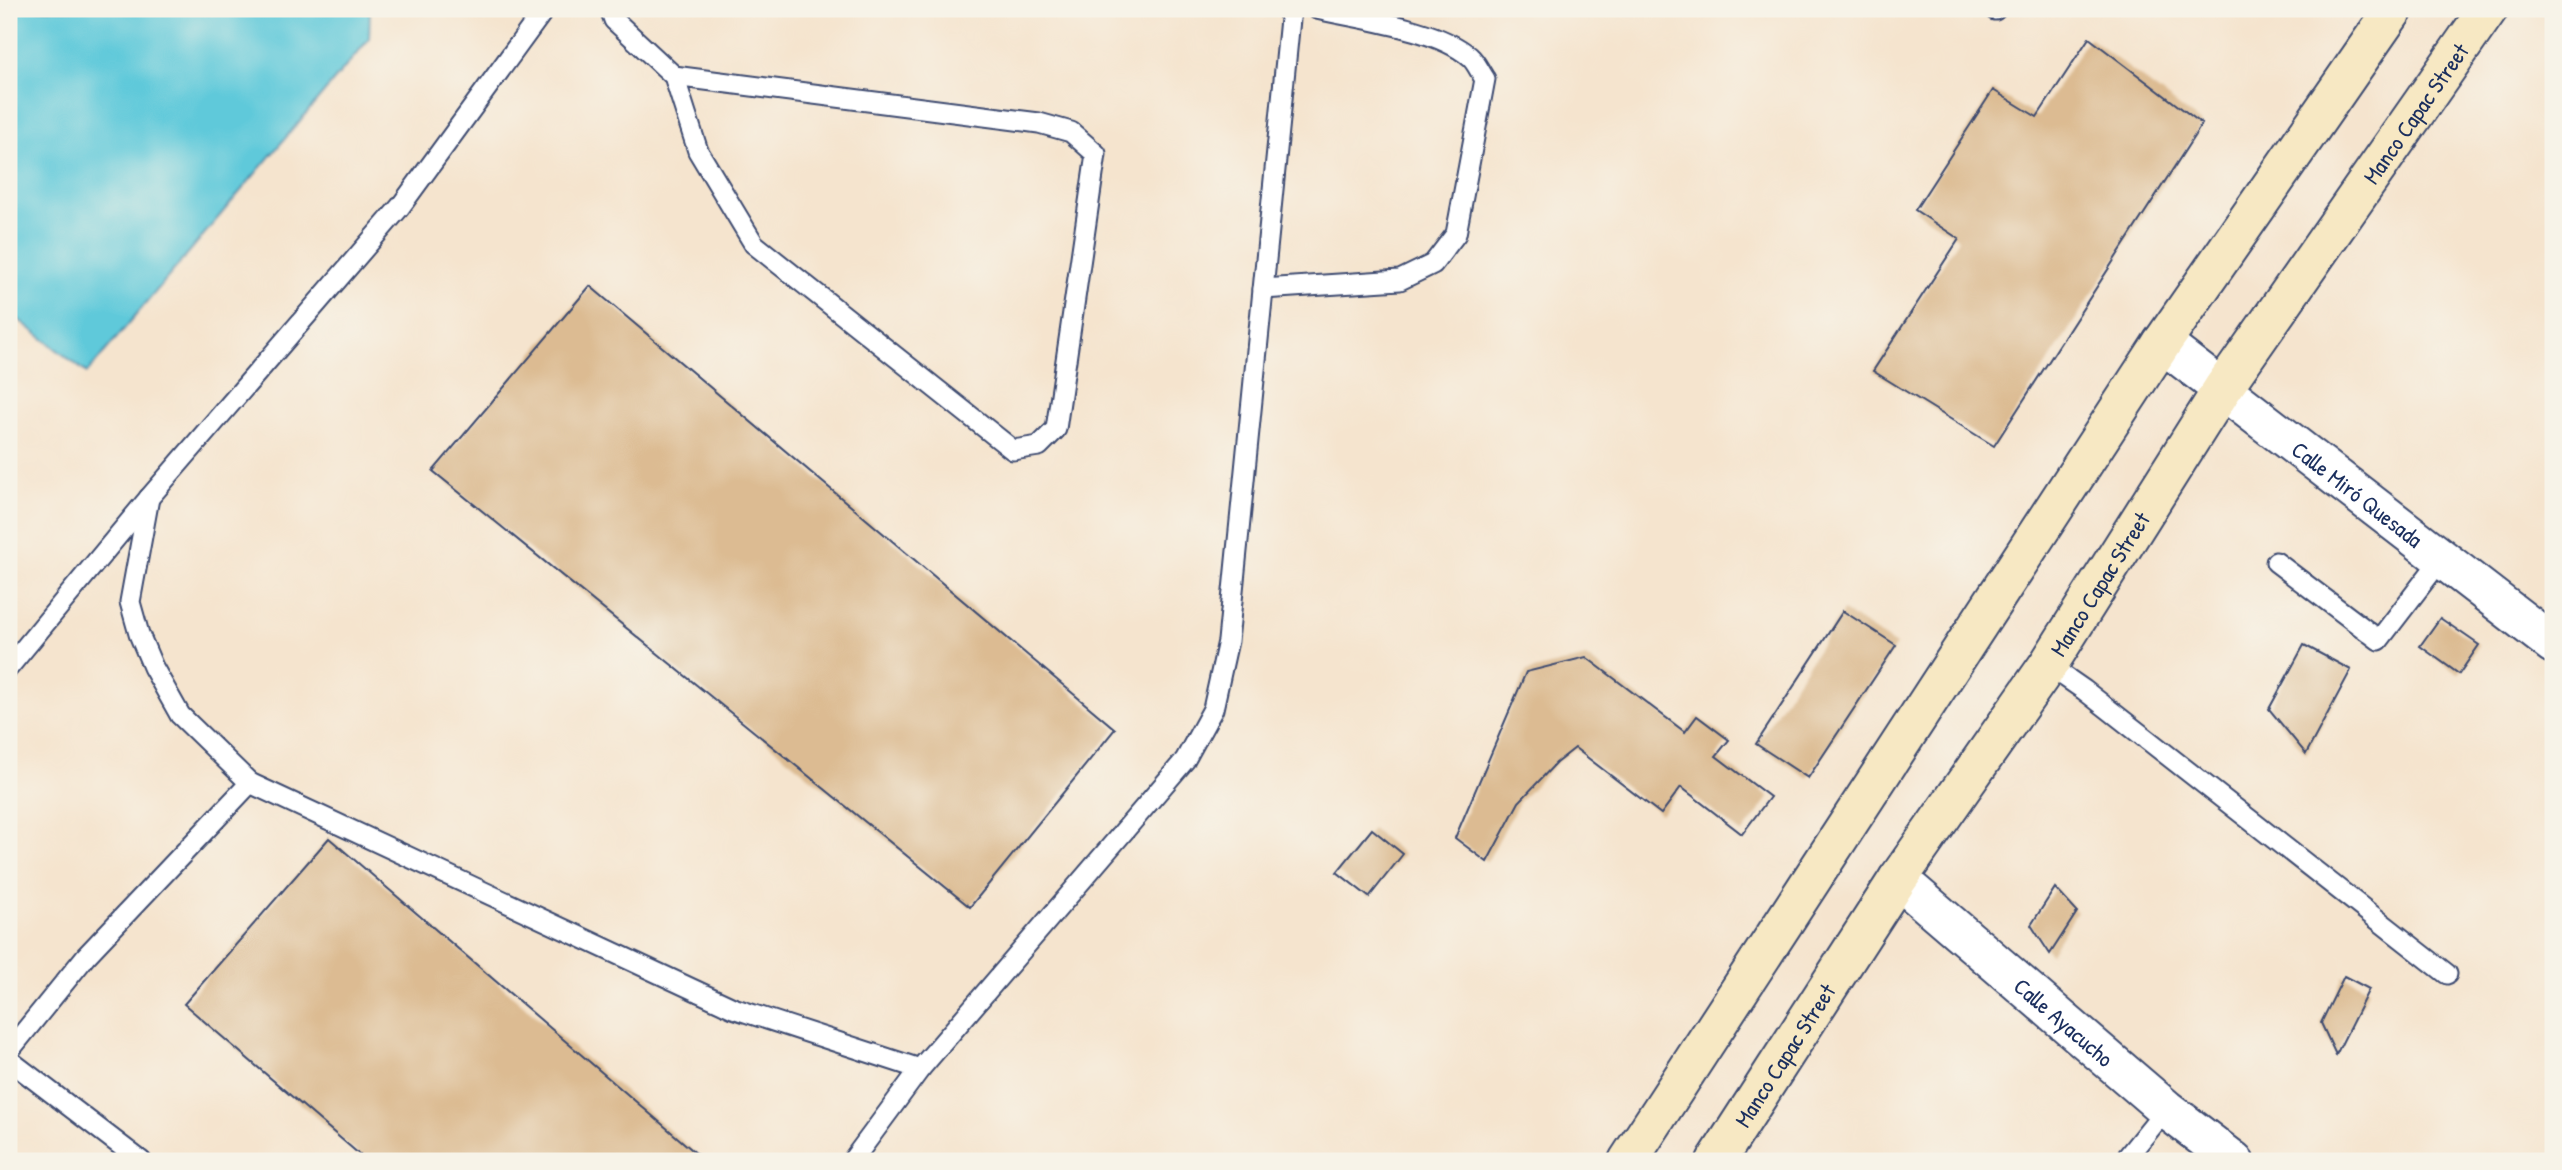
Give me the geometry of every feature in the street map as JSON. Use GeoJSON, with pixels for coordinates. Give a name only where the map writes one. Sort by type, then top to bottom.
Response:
{"type":"FeatureCollection","features":[{"type":"Feature","properties":{"kind":"main road"},"geometry":{"type":"LineString","coordinates":[[1628,1161],[2162,343],[2394,9]]}},
{"type":"Feature","properties":{"kind":"main road","name":"Manco Capac Street"},"geometry":{"type":"LineString","coordinates":[[1716,1161],[1898,879],[2048,665],[2223,388],[2488,9]]}},
{"type":"Feature","properties":{"kind":"street","name":"Calle Miró Quesada"},"geometry":{"type":"LineString","coordinates":[[2162,343],[2553,644]]}},
{"type":"Feature","properties":{"kind":"street","name":"Calle Ayacucho"},"geometry":{"type":"LineString","coordinates":[[1898,879],[2166,1109],[2234,1161]]}},
{"type":"Feature","properties":{"kind":"lane"},"geometry":{"type":"LineString","coordinates":[[9,667],[149,498],[400,207],[541,14],[542,9]]}},
{"type":"Feature","properties":{"kind":"lane"},"geometry":{"type":"LineString","coordinates":[[610,9],[614,20],[674,76],[698,151],[754,244],[1013,450],[1039,446],[1056,429],[1096,154],[1071,132],[1039,123],[674,76]]}},
{"type":"Feature","properties":{"kind":"lane"},"geometry":{"type":"LineString","coordinates":[[861,1159],[920,1069],[1185,760],[1213,709],[1228,641],[1291,9]]}},
{"type":"Feature","properties":{"kind":"lane"},"geometry":{"type":"LineString","coordinates":[[1263,289],[1400,280],[1433,264],[1456,234],[1485,79],[1472,58],[1455,46],[1429,35],[1317,9]]}},
{"type":"Feature","properties":{"kind":"lane"},"geometry":{"type":"LineString","coordinates":[[149,498],[130,602],[139,634],[153,667],[180,715],[250,783],[733,1008],[920,1069]]}},
{"type":"Feature","properties":{"kind":"lane"},"geometry":{"type":"LineString","coordinates":[[2276,562],[2379,640],[2442,558]]}},
{"type":"Feature","properties":{"kind":"lane"},"geometry":{"type":"LineString","coordinates":[[2048,665],[2084,690],[2447,974]]}},
{"type":"Feature","properties":{"kind":"lane"},"geometry":{"type":"LineString","coordinates":[[9,1051],[86,956],[250,783]]}},
{"type":"Feature","properties":{"kind":"lane"},"geometry":{"type":"LineString","coordinates":[[9,1059],[141,1161]]}},
{"type":"Feature","properties":{"kind":"lane"},"geometry":{"type":"LineString","coordinates":[[2124,1161],[2166,1109]]}},
{"type":"Feature","properties":{"kind":"water"},"geometry":{"type":"Polygon","coordinates":[[[9,9],[370,9],[369,39],[87,373],[9,312],[9,9]]]}},
{"type":"Feature","properties":{"kind":"building"},"geometry":{"type":"Polygon","coordinates":[[[2089,38],[2202,124],[1994,446],[1873,371],[1959,239],[1915,210],[1993,90],[2037,117],[2089,38]]]}},
{"type":"Feature","properties":{"kind":"building"},"geometry":{"type":"Polygon","coordinates":[[[590,286],[1115,729],[970,907],[433,471],[590,286]]]}},
{"type":"Feature","properties":{"kind":"building"},"geometry":{"type":"Polygon","coordinates":[[[1843,611],[1896,645],[1808,778],[1756,744],[1843,611]]]}},
{"type":"Feature","properties":{"kind":"building"},"geometry":{"type":"Polygon","coordinates":[[[2440,618],[2479,645],[2459,674],[2420,646],[2440,618]]]}},
{"type":"Feature","properties":{"kind":"building"},"geometry":{"type":"Polygon","coordinates":[[[2304,645],[2351,670],[2306,754],[2269,709],[2304,645]]]}},
{"type":"Feature","properties":{"kind":"building"},"geometry":{"type":"Polygon","coordinates":[[[1586,657],[1685,732],[1697,716],[1729,740],[1716,756],[1770,797],[1742,834],[1681,787],[1661,814],[1575,748],[1556,763],[1519,802],[1487,862],[1455,838],[1526,672],[1586,657]]]}},
{"type":"Feature","properties":{"kind":"building"},"geometry":{"type":"Polygon","coordinates":[[[1372,829],[1403,854],[1369,897],[1337,872],[1372,829]]]}},
{"type":"Feature","properties":{"kind":"building"},"geometry":{"type":"Polygon","coordinates":[[[329,838],[705,1161],[367,1161],[184,1004],[329,838]]]}},
{"type":"Feature","properties":{"kind":"building"},"geometry":{"type":"Polygon","coordinates":[[[2055,888],[2077,912],[2050,954],[2031,925],[2055,888]]]}},
{"type":"Feature","properties":{"kind":"building"},"geometry":{"type":"Polygon","coordinates":[[[2344,976],[2369,989],[2336,1055],[2321,1023],[2344,976]]]}}]}
